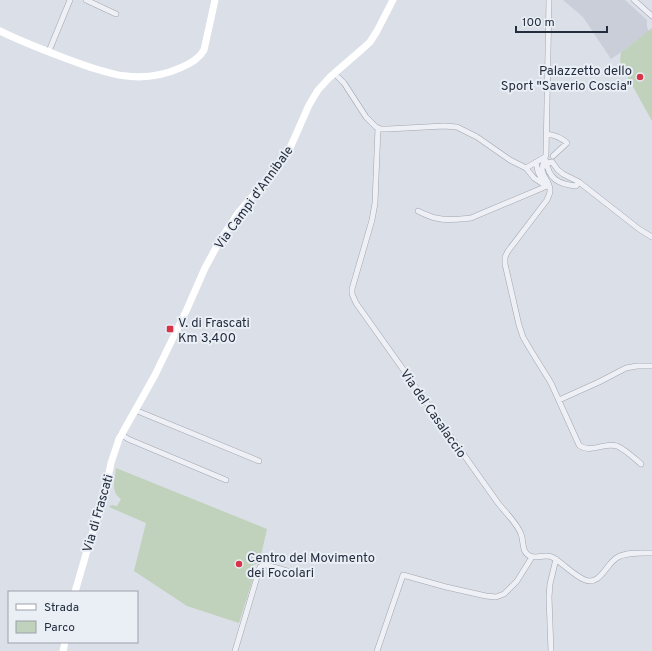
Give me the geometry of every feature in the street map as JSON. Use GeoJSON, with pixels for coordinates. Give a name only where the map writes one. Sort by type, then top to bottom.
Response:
{"type":"FeatureCollection","features":[{"type":"Feature","properties":{"kind":"main road"},"geometry":{"type":"LineString","coordinates":[[0,31],[100,71],[119,76],[141,77],[172,72],[187,65],[203,52],[215,0]]}},
{"type":"Feature","properties":{"kind":"main road","name":"Via Campi d'Annibale"},"geometry":{"type":"LineString","coordinates":[[135,410],[155,375],[187,310],[205,268],[220,240],[238,214],[281,162],[293,141],[313,97],[323,83],[370,42],[393,0]]}},
{"type":"Feature","properties":{"kind":"main road","name":"Via di Frascati"},"geometry":{"type":"LineString","coordinates":[[76,591],[105,493],[112,460],[122,434],[135,410]]}},
{"type":"Feature","properties":{"kind":"street"},"geometry":{"type":"LineString","coordinates":[[48,51],[70,0]]}},
{"type":"Feature","properties":{"kind":"street"},"geometry":{"type":"LineString","coordinates":[[86,0],[116,14]]}},
{"type":"Feature","properties":{"kind":"street"},"geometry":{"type":"LineString","coordinates":[[549,0],[545,158],[552,177],[557,182],[566,185],[577,184]]}},
{"type":"Feature","properties":{"kind":"street"},"geometry":{"type":"LineString","coordinates":[[634,0],[652,16]]}},
{"type":"Feature","properties":{"kind":"street"},"geometry":{"type":"LineString","coordinates":[[334,73],[344,83],[366,117],[378,128],[457,127],[477,137],[510,160],[526,168],[534,178],[548,189]]}},
{"type":"Feature","properties":{"kind":"street","name":"Via del Casalaccio"},"geometry":{"type":"LineString","coordinates":[[378,128],[375,203],[372,220],[352,286],[353,296],[356,303],[498,503],[519,530],[522,537],[524,550],[526,554],[532,557]]}},
{"type":"Feature","properties":{"kind":"street"},"geometry":{"type":"LineString","coordinates":[[545,158],[548,163],[567,144],[560,137],[546,134]]}},
{"type":"Feature","properties":{"kind":"street"},"geometry":{"type":"LineString","coordinates":[[526,168],[550,154],[558,170],[594,194],[652,237]]}},
{"type":"Feature","properties":{"kind":"street"},"geometry":{"type":"LineString","coordinates":[[545,158],[542,165],[543,173],[550,188],[548,189],[547,200],[505,257],[519,325],[523,337],[549,378],[581,446],[587,449],[609,445],[617,446],[641,464]]}},
{"type":"Feature","properties":{"kind":"street"},"geometry":{"type":"LineString","coordinates":[[536,162],[539,175],[548,189]]}},
{"type":"Feature","properties":{"kind":"street"},"geometry":{"type":"LineString","coordinates":[[418,211],[431,217],[442,219],[471,218],[548,189]]}},
{"type":"Feature","properties":{"kind":"street"},"geometry":{"type":"LineString","coordinates":[[559,400],[599,382],[623,368],[633,366],[652,366]]}},
{"type":"Feature","properties":{"kind":"street"},"geometry":{"type":"LineString","coordinates":[[135,410],[259,461]]}},
{"type":"Feature","properties":{"kind":"street"},"geometry":{"type":"LineString","coordinates":[[122,434],[128,439],[226,480]]}},
{"type":"Feature","properties":{"kind":"street"},"geometry":{"type":"LineString","coordinates":[[377,651],[403,575],[486,596],[496,597],[504,594],[517,581],[532,557],[548,556],[556,559],[583,579],[593,581],[599,578],[612,562],[618,558],[629,554],[652,553]]}},
{"type":"Feature","properties":{"kind":"street"},"geometry":{"type":"LineString","coordinates":[[551,651],[549,597],[550,584],[556,559]]}},
{"type":"Feature","properties":{"kind":"street"},"geometry":{"type":"LineString","coordinates":[[235,651],[260,567],[266,565],[287,571]]}},
{"type":"Feature","properties":{"kind":"shaded area"},"geometry":{"type":"Polygon","coordinates":[[[563,0],[625,0],[647,20],[647,27],[649,31],[611,59],[583,17],[563,0]]]}},
{"type":"Feature","properties":{"kind":"green space","name":"Palazzetto dello Sport \"Saverio Coscia\""},"geometry":{"type":"Polygon","coordinates":[[[652,28],[652,121],[620,61],[621,52],[652,28]]]}},
{"type":"Feature","properties":{"kind":"green space"},"geometry":{"type":"Polygon","coordinates":[[[116,468],[267,529],[259,564],[254,564],[255,572],[239,623],[187,606],[134,571],[146,523],[109,507],[112,505],[117,506],[121,499],[115,493],[114,489],[116,468]]]}},
{"type":"Feature","properties":{"kind":"place","name":"Palazzetto dello Sport \"Saverio Coscia\""},"geometry":{"type":"Point","coordinates":[640,77]}},
{"type":"Feature","properties":{"kind":"place","name":"V. di Frascati Km 3,400"},"geometry":{"type":"Point","coordinates":[170,329]}},
{"type":"Feature","properties":{"kind":"place","name":"Centro del Movimento dei Focolari"},"geometry":{"type":"Point","coordinates":[239,564]}}]}
